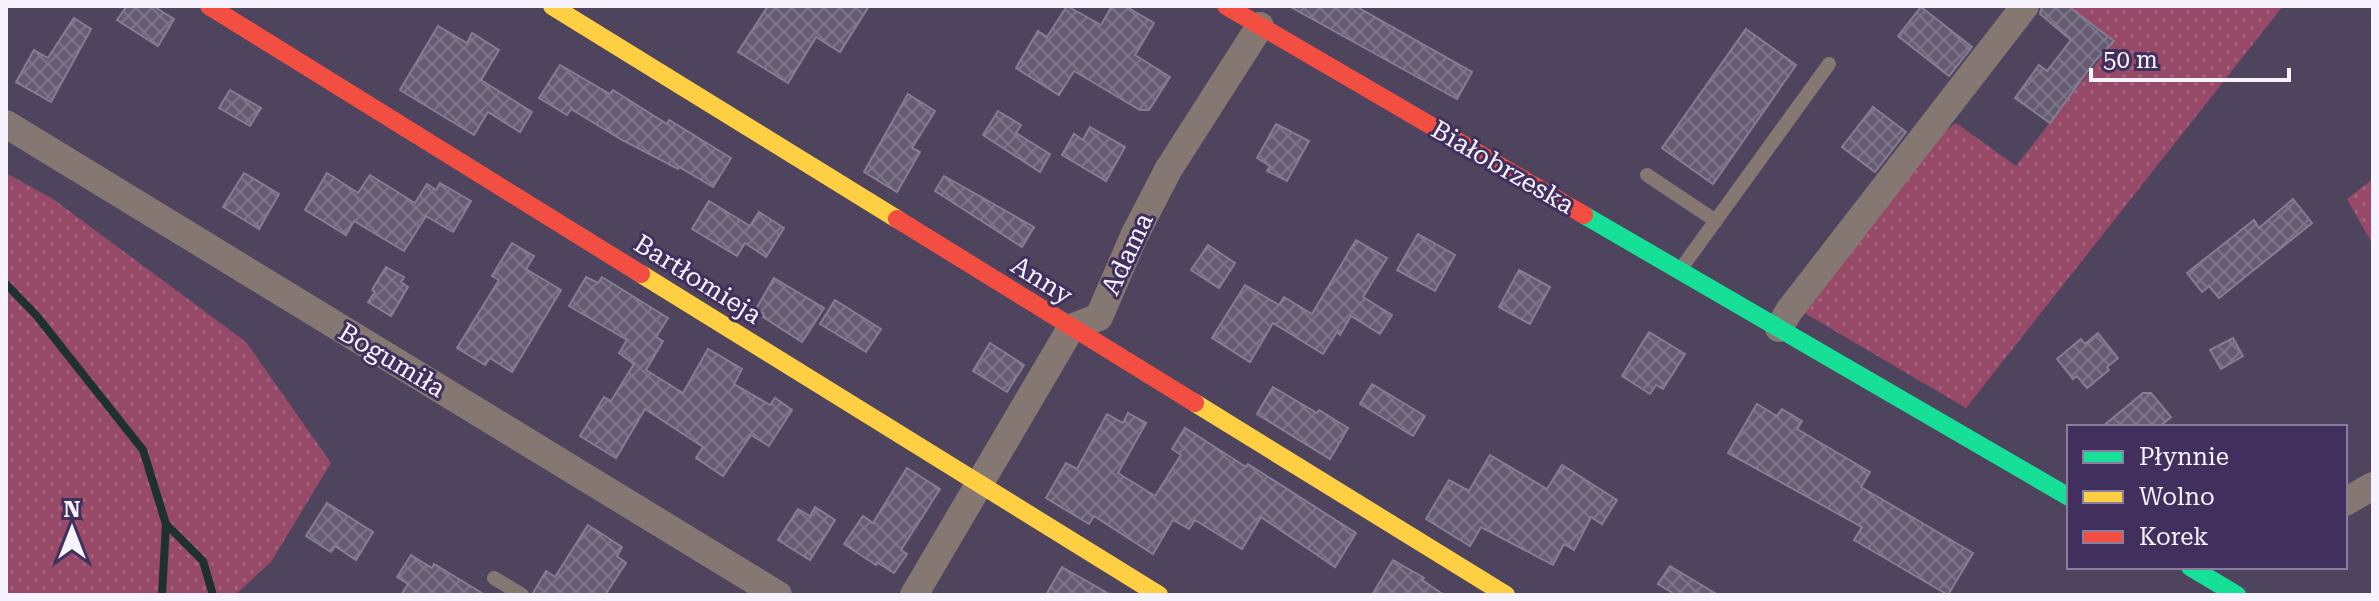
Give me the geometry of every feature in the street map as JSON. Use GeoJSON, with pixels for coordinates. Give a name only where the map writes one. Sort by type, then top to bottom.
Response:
{"type":"FeatureCollection","features":[{"type":"Feature","properties":{"kind":"street","name":"Bartłomieja"},"geometry":{"type":"LineString","coordinates":[[209,6],[1159,595]]}},
{"type":"Feature","properties":{"kind":"street","name":"Anny"},"geometry":{"type":"LineString","coordinates":[[552,6],[1506,595]]}},
{"type":"Feature","properties":{"kind":"street","name":"Białobrzeska"},"geometry":{"type":"LineString","coordinates":[[1226,6],[2067,496]]}},
{"type":"Feature","properties":{"kind":"street"},"geometry":{"type":"LineString","coordinates":[[1779,328],[2025,6]]}},
{"type":"Feature","properties":{"kind":"street","name":"Adama"},"geometry":{"type":"LineString","coordinates":[[914,595],[1071,328],[1099,317],[1134,236],[1168,170],[1260,26]]}},
{"type":"Feature","properties":{"kind":"street","name":"Bogumiła"},"geometry":{"type":"LineString","coordinates":[[6,124],[778,595]]}},
{"type":"Feature","properties":{"kind":"street"},"geometry":{"type":"LineString","coordinates":[[2347,501],[2373,486]]}},
{"type":"Feature","properties":{"kind":"street"},"geometry":{"type":"LineString","coordinates":[[2195,569],[2228,581]]}},
{"type":"Feature","properties":{"kind":"lane"},"geometry":{"type":"LineString","coordinates":[[1679,270],[1829,64]]}},
{"type":"Feature","properties":{"kind":"lane"},"geometry":{"type":"LineString","coordinates":[[1647,175],[1716,221]]}},
{"type":"Feature","properties":{"kind":"lane"},"geometry":{"type":"LineString","coordinates":[[494,578],[522,595]]}},
{"type":"Feature","properties":{"kind":"shaded area"},"geometry":{"type":"Polygon","coordinates":[[[2068,6],[2283,6],[1966,408],[1801,311],[1939,135],[1956,123],[2016,166],[2114,41],[2068,6]]]}},
{"type":"Feature","properties":{"kind":"shaded area"},"geometry":{"type":"Polygon","coordinates":[[[6,173],[53,199],[246,342],[331,463],[271,562],[235,595],[6,595],[6,173]]]}},
{"type":"Feature","properties":{"kind":"shaded area"},"geometry":{"type":"Polygon","coordinates":[[[2373,179],[2373,245],[2347,199],[2373,179]]]}},
{"type":"Feature","properties":{"kind":"building"},"geometry":{"type":"Polygon","coordinates":[[[127,6],[153,6],[174,19],[158,46],[117,20],[127,6]]]}},
{"type":"Feature","properties":{"kind":"building"},"geometry":{"type":"Polygon","coordinates":[[[768,6],[869,6],[840,52],[816,37],[788,83],[738,52],[768,6]]]}},
{"type":"Feature","properties":{"kind":"building"},"geometry":{"type":"Polygon","coordinates":[[[1067,6],[1101,25],[1112,6],[1125,6],[1154,23],[1135,55],[1170,77],[1149,110],[1140,110],[1074,71],[1059,95],[1016,68],[1038,31],[1047,37],[1067,6]]]}},
{"type":"Feature","properties":{"kind":"building"},"geometry":{"type":"Polygon","coordinates":[[[1289,6],[1355,6],[1472,72],[1457,99],[1289,6]]]}},
{"type":"Feature","properties":{"kind":"building"},"geometry":{"type":"Polygon","coordinates":[[[2042,6],[2068,6],[2114,41],[2095,61],[2050,123],[2015,98],[2039,65],[2047,71],[2071,40],[2040,14],[2042,6]]]}},
{"type":"Feature","properties":{"kind":"building"},"geometry":{"type":"Polygon","coordinates":[[[1921,7],[1972,47],[1949,76],[1898,36],[1921,7]]]}},
{"type":"Feature","properties":{"kind":"building"},"geometry":{"type":"Polygon","coordinates":[[[74,18],[91,29],[51,102],[16,82],[34,50],[48,58],[74,18]]]}},
{"type":"Feature","properties":{"kind":"building"},"geometry":{"type":"Polygon","coordinates":[[[438,26],[467,43],[472,33],[499,50],[481,80],[532,112],[520,132],[488,112],[474,135],[400,90],[438,26]]]}},
{"type":"Feature","properties":{"kind":"building"},"geometry":{"type":"Polygon","coordinates":[[[1746,29],[1796,65],[1713,184],[1662,148],[1746,29]]]}},
{"type":"Feature","properties":{"kind":"building"},"geometry":{"type":"Polygon","coordinates":[[[560,65],[610,94],[613,90],[667,124],[669,120],[731,158],[713,187],[622,140],[571,109],[567,115],[539,98],[560,65]]]}},
{"type":"Feature","properties":{"kind":"building"},"geometry":{"type":"Polygon","coordinates":[[[230,90],[261,108],[250,126],[219,108],[230,90]]]}},
{"type":"Feature","properties":{"kind":"building"},"geometry":{"type":"Polygon","coordinates":[[[908,94],[935,111],[912,148],[920,152],[897,192],[864,172],[908,94]]]}},
{"type":"Feature","properties":{"kind":"building"},"geometry":{"type":"Polygon","coordinates":[[[1873,107],[1906,132],[1875,172],[1842,147],[1873,107]]]}},
{"type":"Feature","properties":{"kind":"building"},"geometry":{"type":"Polygon","coordinates":[[[998,111],[1021,125],[1016,133],[1050,154],[1040,172],[983,135],[998,111]]]}},
{"type":"Feature","properties":{"kind":"building"},"geometry":{"type":"Polygon","coordinates":[[[1276,124],[1309,141],[1287,181],[1267,171],[1270,166],[1257,158],[1276,124]]]}},
{"type":"Feature","properties":{"kind":"building"},"geometry":{"type":"Polygon","coordinates":[[[1090,127],[1125,147],[1106,181],[1062,155],[1074,134],[1083,140],[1090,127]]]}},
{"type":"Feature","properties":{"kind":"building"},"geometry":{"type":"Polygon","coordinates":[[[244,173],[279,194],[259,229],[223,207],[244,173]]]}},
{"type":"Feature","properties":{"kind":"building"},"geometry":{"type":"Polygon","coordinates":[[[327,173],[358,193],[370,175],[415,203],[427,184],[436,190],[440,183],[471,201],[453,232],[426,216],[404,251],[354,221],[346,235],[305,210],[327,173]]]}},
{"type":"Feature","properties":{"kind":"building"},"geometry":{"type":"Polygon","coordinates":[[[944,176],[1034,227],[1022,247],[935,191],[944,176]]]}},
{"type":"Feature","properties":{"kind":"building"},"geometry":{"type":"Polygon","coordinates":[[[2293,199],[2312,223],[2219,298],[2209,286],[2202,292],[2187,273],[2254,220],[2259,228],[2293,199]]]}},
{"type":"Feature","properties":{"kind":"building"},"geometry":{"type":"Polygon","coordinates":[[[709,201],[750,226],[759,212],[784,228],[766,257],[745,243],[737,256],[692,229],[709,201]]]}},
{"type":"Feature","properties":{"kind":"building"},"geometry":{"type":"Polygon","coordinates":[[[1418,234],[1455,255],[1435,291],[1397,270],[1418,234]]]}},
{"type":"Feature","properties":{"kind":"building"},"geometry":{"type":"Polygon","coordinates":[[[1356,240],[1387,258],[1363,297],[1392,315],[1380,334],[1351,316],[1340,335],[1337,332],[1323,354],[1273,323],[1250,362],[1212,338],[1245,285],[1279,305],[1284,297],[1312,314],[1356,240]]]}},
{"type":"Feature","properties":{"kind":"building"},"geometry":{"type":"Polygon","coordinates":[[[512,243],[534,256],[526,269],[561,290],[512,372],[490,358],[485,365],[457,348],[499,280],[492,276],[512,243]]]}},
{"type":"Feature","properties":{"kind":"building"},"geometry":{"type":"Polygon","coordinates":[[[1208,245],[1235,263],[1219,288],[1191,270],[1208,245]]]}},
{"type":"Feature","properties":{"kind":"building"},"geometry":{"type":"Polygon","coordinates":[[[386,267],[404,277],[401,282],[408,287],[391,316],[368,302],[386,267]]]}},
{"type":"Feature","properties":{"kind":"building"},"geometry":{"type":"Polygon","coordinates":[[[1519,270],[1550,287],[1530,324],[1499,307],[1519,270]]]}},
{"type":"Feature","properties":{"kind":"building"},"geometry":{"type":"Polygon","coordinates":[[[586,277],[598,283],[602,277],[668,318],[656,337],[663,341],[646,370],[683,393],[708,349],[742,369],[734,384],[770,405],[775,398],[792,410],[769,446],[751,435],[723,476],[696,458],[703,447],[645,409],[616,458],[580,436],[604,397],[611,401],[634,364],[619,353],[627,340],[569,306],[586,277]]]}},
{"type":"Feature","properties":{"kind":"building"},"geometry":{"type":"Polygon","coordinates":[[[774,278],[824,308],[802,342],[763,317],[764,314],[756,309],[774,278]]]}},
{"type":"Feature","properties":{"kind":"building"},"geometry":{"type":"Polygon","coordinates":[[[835,300],[881,329],[866,352],[820,324],[835,300]]]}},
{"type":"Feature","properties":{"kind":"building"},"geometry":{"type":"Polygon","coordinates":[[[1649,332],[1685,354],[1663,389],[1656,385],[1650,394],[1622,376],[1649,332]]]}},
{"type":"Feature","properties":{"kind":"building"},"geometry":{"type":"Polygon","coordinates":[[[2098,333],[2118,358],[2087,388],[2077,376],[2073,379],[2057,359],[2081,339],[2085,344],[2098,333]]]}},
{"type":"Feature","properties":{"kind":"building"},"geometry":{"type":"Polygon","coordinates":[[[2233,338],[2243,356],[2221,369],[2210,350],[2233,338]]]}},
{"type":"Feature","properties":{"kind":"building"},"geometry":{"type":"Polygon","coordinates":[[[990,343],[1024,365],[1007,392],[973,371],[990,343]]]}},
{"type":"Feature","properties":{"kind":"building"},"geometry":{"type":"Polygon","coordinates":[[[1372,384],[1425,416],[1413,436],[1360,404],[1372,384]]]}},
{"type":"Feature","properties":{"kind":"building"},"geometry":{"type":"Polygon","coordinates":[[[1273,387],[1348,428],[1330,459],[1257,414],[1273,387]]]}},
{"type":"Feature","properties":{"kind":"building"},"geometry":{"type":"Polygon","coordinates":[[[2143,393],[2151,393],[2171,417],[2161,425],[2104,425],[2143,393]]]}},
{"type":"Feature","properties":{"kind":"building"},"geometry":{"type":"Polygon","coordinates":[[[1757,404],[1777,416],[1782,409],[1802,421],[1797,429],[1870,472],[1861,487],[1973,553],[1948,595],[1854,540],[1862,527],[1728,453],[1757,404]]]}},
{"type":"Feature","properties":{"kind":"building"},"geometry":{"type":"Polygon","coordinates":[[[1128,413],[1146,423],[1118,473],[1155,496],[1181,455],[1172,449],[1185,428],[1356,533],[1335,567],[1261,517],[1242,549],[1195,520],[1189,529],[1173,520],[1153,554],[1094,516],[1089,524],[1046,498],[1066,463],[1077,469],[1107,414],[1123,423],[1128,413]]]}},
{"type":"Feature","properties":{"kind":"building"},"geometry":{"type":"Polygon","coordinates":[[[1490,455],[1547,489],[1562,465],[1617,500],[1602,524],[1591,517],[1574,550],[1564,544],[1553,565],[1481,527],[1470,546],[1426,519],[1449,480],[1469,491],[1490,455]]]}},
{"type":"Feature","properties":{"kind":"building"},"geometry":{"type":"Polygon","coordinates":[[[907,468],[940,489],[901,550],[907,554],[894,573],[844,544],[863,516],[873,523],[907,468]]]}},
{"type":"Feature","properties":{"kind":"building"},"geometry":{"type":"Polygon","coordinates":[[[327,503],[373,532],[356,560],[335,546],[331,552],[306,536],[327,503]]]}},
{"type":"Feature","properties":{"kind":"building"},"geometry":{"type":"Polygon","coordinates":[[[815,507],[835,520],[810,560],[778,540],[798,509],[810,516],[815,507]]]}},
{"type":"Feature","properties":{"kind":"building"},"geometry":{"type":"Polygon","coordinates":[[[588,525],[622,547],[617,556],[626,563],[605,595],[532,595],[546,571],[555,577],[588,525]]]}},
{"type":"Feature","properties":{"kind":"building"},"geometry":{"type":"Polygon","coordinates":[[[411,555],[432,568],[434,564],[485,595],[401,595],[408,584],[397,577],[411,555]]]}},
{"type":"Feature","properties":{"kind":"building"},"geometry":{"type":"Polygon","coordinates":[[[1393,560],[1424,578],[1422,580],[1444,595],[1372,595],[1393,560]]]}},
{"type":"Feature","properties":{"kind":"building"},"geometry":{"type":"Polygon","coordinates":[[[1670,566],[1718,595],[1676,595],[1658,584],[1670,566]]]}},
{"type":"Feature","properties":{"kind":"building"},"geometry":{"type":"Polygon","coordinates":[[[1062,567],[1111,595],[1046,595],[1062,567]]]}},
{"type":"Feature","properties":{"kind":"waterway"},"geometry":{"type":"LineString","coordinates":[[6,284],[36,315],[143,450],[166,524],[162,595]]}},
{"type":"Feature","properties":{"kind":"waterway"},"geometry":{"type":"LineString","coordinates":[[166,524],[203,561],[213,595]]}},
{"type":"Feature","properties":{"kind":"traffic: fast"},"geometry":{"type":"LineString","coordinates":[[1584,215],[2067,496]]}},
{"type":"Feature","properties":{"kind":"traffic: fast"},"geometry":{"type":"LineString","coordinates":[[2193,569],[2237,595]]}},
{"type":"Feature","properties":{"kind":"traffic: slow"},"geometry":{"type":"LineString","coordinates":[[552,6],[897,219]]}},
{"type":"Feature","properties":{"kind":"traffic: slow"},"geometry":{"type":"LineString","coordinates":[[641,274],[1159,595]]}},
{"type":"Feature","properties":{"kind":"traffic: slow"},"geometry":{"type":"LineString","coordinates":[[1195,403],[1506,595]]}},
{"type":"Feature","properties":{"kind":"traffic: jam"},"geometry":{"type":"LineString","coordinates":[[209,6],[641,274]]}},
{"type":"Feature","properties":{"kind":"traffic: jam"},"geometry":{"type":"LineString","coordinates":[[1226,6],[1584,215]]}},
{"type":"Feature","properties":{"kind":"traffic: jam"},"geometry":{"type":"LineString","coordinates":[[897,219],[1195,403]]}}]}
